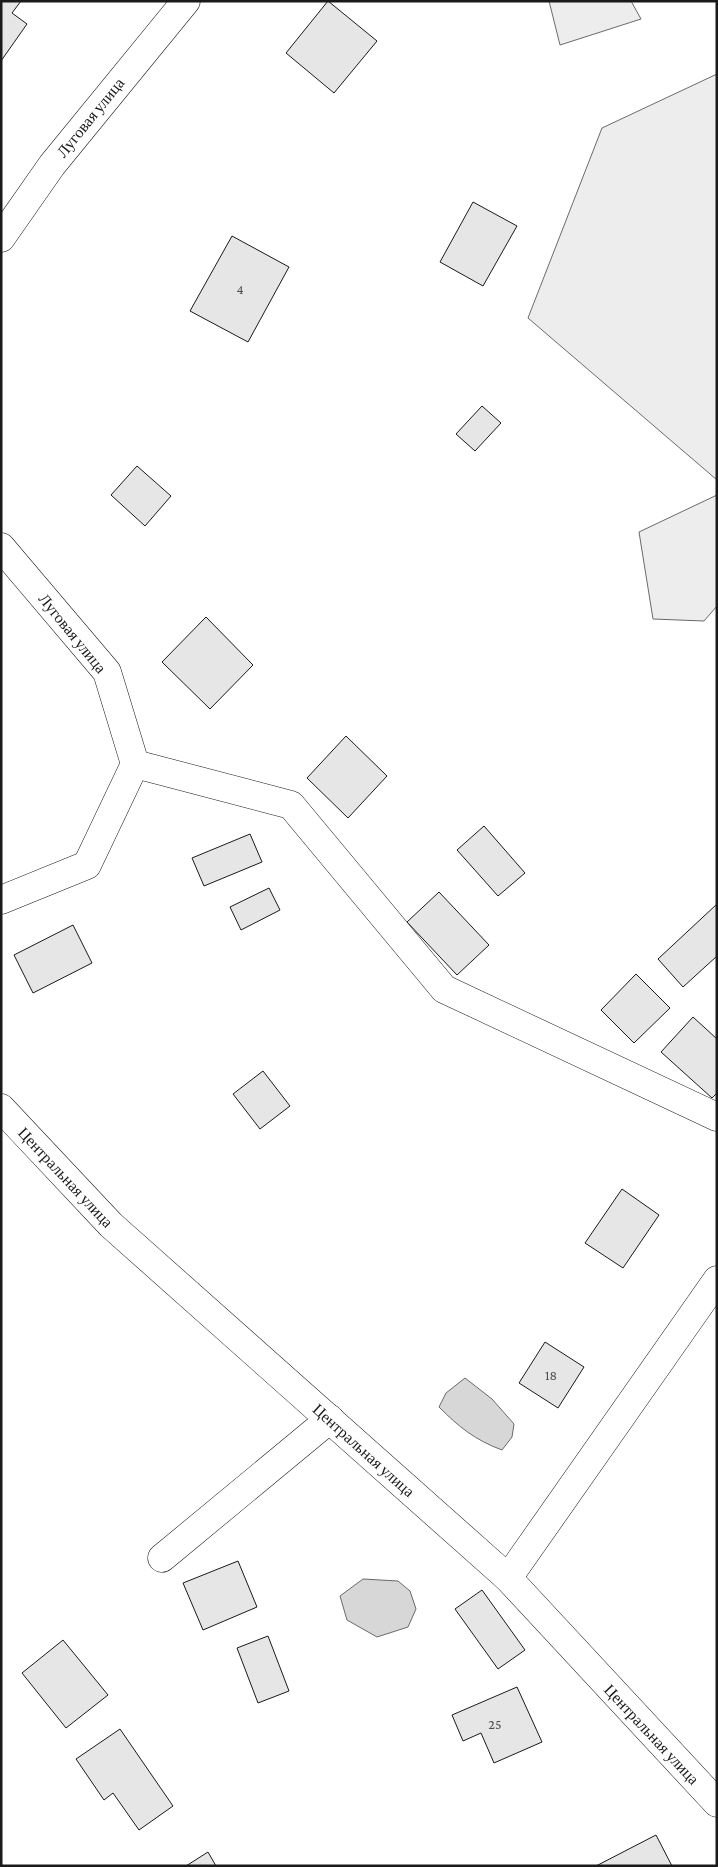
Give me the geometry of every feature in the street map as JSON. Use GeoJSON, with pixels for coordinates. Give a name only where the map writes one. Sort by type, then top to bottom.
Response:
{"type":"FeatureCollection","features":[{"type":"Feature","properties":{"kind":"lane","name":"Луговая улица"},"geometry":{"type":"LineString","coordinates":[[1,238],[52,165],[186,1]]}},
{"type":"Feature","properties":{"kind":"lane","name":"Луговая улица"},"geometry":{"type":"LineString","coordinates":[[1,547],[107,672],[134,764]]}},
{"type":"Feature","properties":{"kind":"lane"},"geometry":{"type":"LineString","coordinates":[[1,900],[87,865],[134,764],[291,805],[444,989],[717,1117]]}},
{"type":"Feature","properties":{"kind":"lane","name":"Центральная улица"},"geometry":{"type":"LineString","coordinates":[[1,1108],[111,1225],[508,1578],[717,1804]]}},
{"type":"Feature","properties":{"kind":"lane"},"geometry":{"type":"LineString","coordinates":[[508,1578],[717,1280]]}},
{"type":"Feature","properties":{"kind":"lane"},"geometry":{"type":"LineString","coordinates":[[162,1558],[330,1420]]}},
{"type":"Feature","properties":{"kind":"shaded area"},"geometry":{"type":"Polygon","coordinates":[[[549,1],[631,1],[641,19],[560,45],[549,1]]]}},
{"type":"Feature","properties":{"kind":"shaded area"},"geometry":{"type":"Polygon","coordinates":[[[717,74],[717,480],[528,318],[602,128],[717,74]]]}},
{"type":"Feature","properties":{"kind":"shaded area"},"geometry":{"type":"Polygon","coordinates":[[[717,495],[717,606],[704,621],[653,619],[639,532],[717,495]]]}},
{"type":"Feature","properties":{"kind":"shaded area"},"geometry":{"type":"Polygon","coordinates":[[[465,1378],[492,1399],[514,1424],[512,1437],[502,1450],[468,1432],[439,1407],[446,1393],[465,1378]]]}},
{"type":"Feature","properties":{"kind":"shaded area"},"geometry":{"type":"Polygon","coordinates":[[[363,1579],[398,1581],[410,1591],[416,1609],[408,1627],[377,1637],[347,1620],[340,1596],[363,1579]]]}},
{"type":"Feature","properties":{"kind":"building"},"geometry":{"type":"Polygon","coordinates":[[[1,1],[21,1],[12,13],[27,24],[1,61],[1,1]]]}},
{"type":"Feature","properties":{"kind":"building"},"geometry":{"type":"Polygon","coordinates":[[[328,1],[377,41],[334,93],[286,53],[328,1]]]}},
{"type":"Feature","properties":{"kind":"building"},"geometry":{"type":"Polygon","coordinates":[[[473,202],[517,226],[483,286],[440,262],[473,202]]]}},
{"type":"Feature","properties":{"kind":"building"},"geometry":{"type":"Polygon","coordinates":[[[232,236],[289,267],[248,342],[190,311],[232,236]]]}},
{"type":"Feature","properties":{"kind":"building"},"geometry":{"type":"Polygon","coordinates":[[[482,406],[501,423],[475,451],[456,434],[482,406]]]}},
{"type":"Feature","properties":{"kind":"building"},"geometry":{"type":"Polygon","coordinates":[[[137,466],[171,496],[145,526],[111,495],[137,466]]]}},
{"type":"Feature","properties":{"kind":"building"},"geometry":{"type":"Polygon","coordinates":[[[206,617],[253,665],[210,709],[162,662],[206,617]]]}},
{"type":"Feature","properties":{"kind":"building"},"geometry":{"type":"Polygon","coordinates":[[[346,736],[387,776],[348,818],[307,778],[346,736]]]}},
{"type":"Feature","properties":{"kind":"building"},"geometry":{"type":"Polygon","coordinates":[[[484,826],[525,873],[498,896],[457,850],[484,826]]]}},
{"type":"Feature","properties":{"kind":"building"},"geometry":{"type":"Polygon","coordinates":[[[250,834],[262,862],[204,886],[192,858],[250,834]]]}},
{"type":"Feature","properties":{"kind":"building"},"geometry":{"type":"Polygon","coordinates":[[[269,888],[280,910],[241,930],[230,907],[269,888]]]}},
{"type":"Feature","properties":{"kind":"building"},"geometry":{"type":"Polygon","coordinates":[[[439,892],[489,945],[457,975],[407,922],[439,892]]]}},
{"type":"Feature","properties":{"kind":"building"},"geometry":{"type":"Polygon","coordinates":[[[717,904],[717,956],[683,987],[658,959],[717,904]]]}},
{"type":"Feature","properties":{"kind":"building"},"geometry":{"type":"Polygon","coordinates":[[[73,925],[92,963],[33,993],[14,955],[73,925]]]}},
{"type":"Feature","properties":{"kind":"building"},"geometry":{"type":"Polygon","coordinates":[[[636,974],[670,1008],[634,1043],[601,1010],[636,974]]]}},
{"type":"Feature","properties":{"kind":"building"},"geometry":{"type":"Polygon","coordinates":[[[693,1017],[717,1039],[717,1093],[712,1098],[661,1052],[693,1017]]]}},
{"type":"Feature","properties":{"kind":"building"},"geometry":{"type":"Polygon","coordinates":[[[263,1071],[290,1106],[260,1129],[233,1094],[263,1071]]]}},
{"type":"Feature","properties":{"kind":"building"},"geometry":{"type":"Polygon","coordinates":[[[622,1189],[659,1215],[623,1268],[585,1243],[622,1189]]]}},
{"type":"Feature","properties":{"kind":"building"},"geometry":{"type":"Polygon","coordinates":[[[545,1342],[584,1367],[558,1408],[519,1383],[545,1342]]]}},
{"type":"Feature","properties":{"kind":"building"},"geometry":{"type":"Polygon","coordinates":[[[238,1561],[257,1607],[203,1630],[183,1583],[238,1561]]]}},
{"type":"Feature","properties":{"kind":"building"},"geometry":{"type":"Polygon","coordinates":[[[482,1590],[525,1650],[498,1669],[455,1609],[482,1590]]]}},
{"type":"Feature","properties":{"kind":"building"},"geometry":{"type":"Polygon","coordinates":[[[268,1636],[289,1691],[258,1703],[237,1648],[268,1636]]]}},
{"type":"Feature","properties":{"kind":"building"},"geometry":{"type":"Polygon","coordinates":[[[63,1640],[108,1695],[66,1728],[22,1673],[63,1640]]]}},
{"type":"Feature","properties":{"kind":"building"},"geometry":{"type":"Polygon","coordinates":[[[517,1687],[542,1742],[494,1763],[481,1733],[463,1741],[452,1715],[517,1687]]]}},
{"type":"Feature","properties":{"kind":"building"},"geometry":{"type":"Polygon","coordinates":[[[120,1729],[173,1806],[139,1830],[113,1793],[104,1800],[76,1759],[120,1729]]]}},
{"type":"Feature","properties":{"kind":"building"},"geometry":{"type":"Polygon","coordinates":[[[656,1835],[672,1866],[596,1866],[656,1835]]]}},
{"type":"Feature","properties":{"kind":"building"},"geometry":{"type":"Polygon","coordinates":[[[208,1852],[216,1866],[186,1866],[208,1852]]]}}]}
